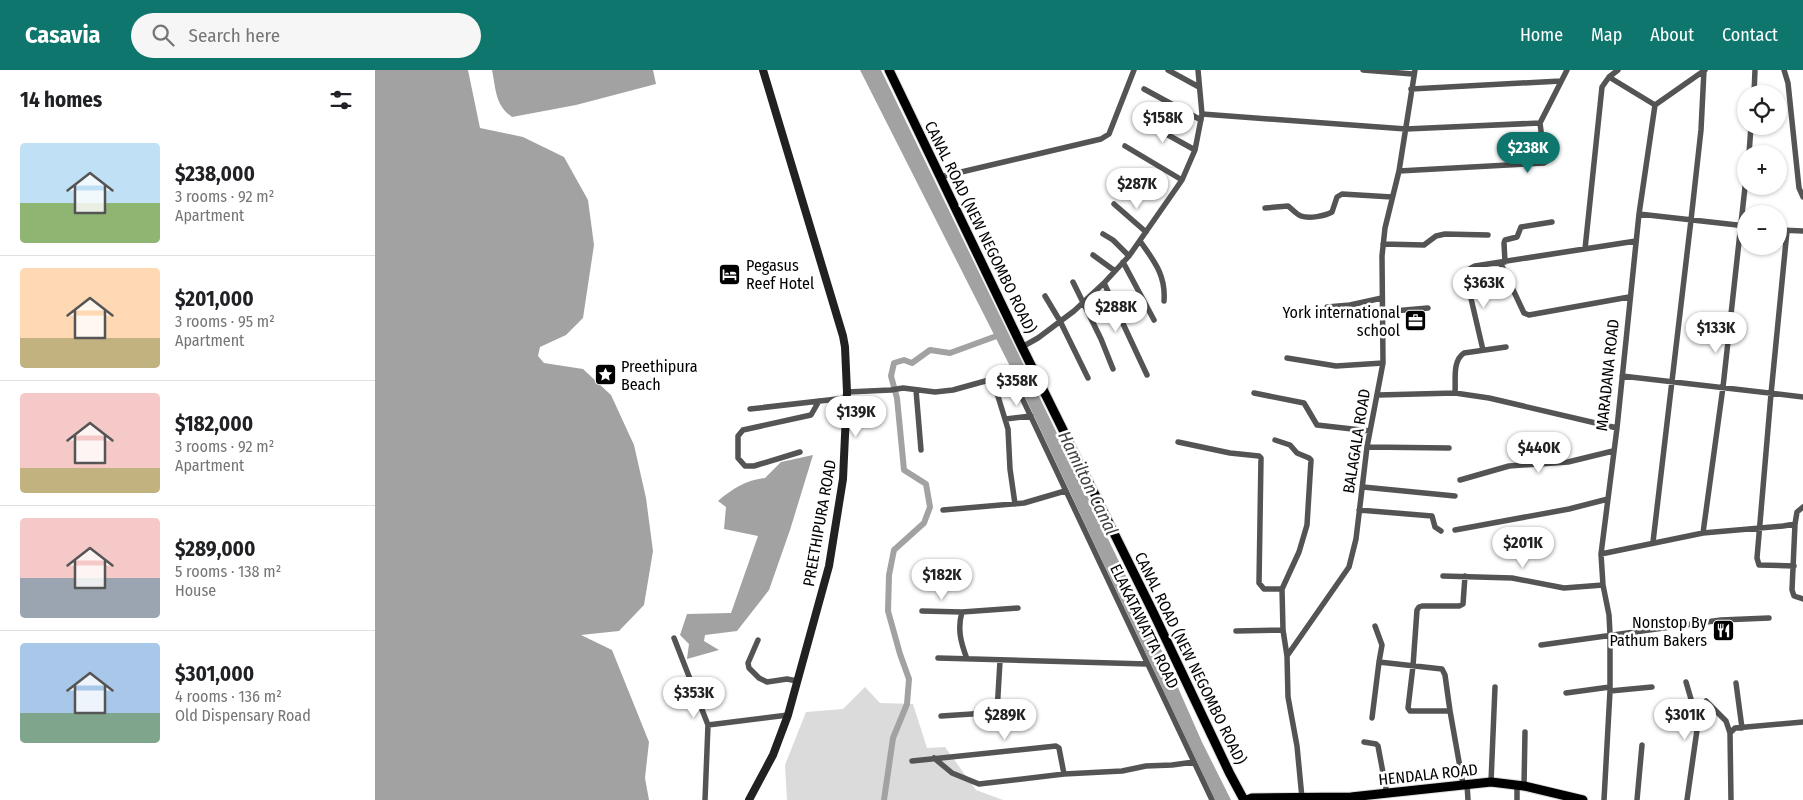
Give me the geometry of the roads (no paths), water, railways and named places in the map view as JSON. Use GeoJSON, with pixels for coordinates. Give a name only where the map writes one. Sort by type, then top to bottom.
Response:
{"type":"FeatureCollection","features":[{"type":"Feature","properties":{"kind":"main road","name":"CANAL ROAD (NEW NEGOMBO ROAD)"},"geometry":{"type":"LineString","coordinates":[[889,70],[1229,772],[1246,800]]}},
{"type":"Feature","properties":{"kind":"main road","name":"HENDALA ROAD"},"geometry":{"type":"LineString","coordinates":[[1246,800],[1252,798],[1273,800],[1351,797],[1491,782],[1521,786],[1583,800]]}},
{"type":"Feature","properties":{"kind":"street","name":"PREETHIPURA ROAD"},"geometry":{"type":"LineString","coordinates":[[749,800],[773,755],[788,715],[829,566],[843,479],[846,395],[843,336],[763,70]]}},
{"type":"Feature","properties":{"kind":"street"},"geometry":{"type":"LineString","coordinates":[[940,177],[1101,139],[1109,134],[1134,70]]}},
{"type":"Feature","properties":{"kind":"street"},"geometry":{"type":"LineString","coordinates":[[1168,70],[1199,86]]}},
{"type":"Feature","properties":{"kind":"street"},"geometry":{"type":"LineString","coordinates":[[1022,347],[1060,322],[1115,271],[1129,256],[1182,180],[1195,150],[1202,117],[1198,70]]}},
{"type":"Feature","properties":{"kind":"street"},"geometry":{"type":"LineString","coordinates":[[1363,70],[1414,72]]}},
{"type":"Feature","properties":{"kind":"street"},"geometry":{"type":"LineString","coordinates":[[1399,171],[1544,163],[1548,157],[1542,138],[1541,123],[1567,70]]}},
{"type":"Feature","properties":{"kind":"street"},"geometry":{"type":"LineString","coordinates":[[1585,249],[1602,87],[1617,70]]}},
{"type":"Feature","properties":{"kind":"street"},"geometry":{"type":"LineString","coordinates":[[1609,77],[1655,105],[1705,70]]}},
{"type":"Feature","properties":{"kind":"street"},"geometry":{"type":"LineString","coordinates":[[1653,542],[1701,130],[1705,70]]}},
{"type":"Feature","properties":{"kind":"street"},"geometry":{"type":"LineString","coordinates":[[1754,85],[1755,70]]}},
{"type":"Feature","properties":{"kind":"street"},"geometry":{"type":"LineString","coordinates":[[1784,70],[1789,83],[1799,188],[1803,197]]}},
{"type":"Feature","properties":{"kind":"street","name":"BALAGALA ROAD"},"geometry":{"type":"LineString","coordinates":[[1287,656],[1349,568],[1356,538],[1367,447],[1383,363],[1383,244],[1399,171],[1414,72]]}},
{"type":"Feature","properties":{"kind":"street"},"geometry":{"type":"LineString","coordinates":[[1411,89],[1561,80]]}},
{"type":"Feature","properties":{"kind":"street"},"geometry":{"type":"LineString","coordinates":[[1144,89],[1202,117],[1406,129],[1541,123]]}},
{"type":"Feature","properties":{"kind":"street","name":"MARADANA ROAD"},"geometry":{"type":"LineString","coordinates":[[1604,800],[1611,689],[1611,634],[1603,585],[1601,554],[1617,428],[1629,297],[1655,105]]}},
{"type":"Feature","properties":{"kind":"street"},"geometry":{"type":"LineString","coordinates":[[1141,120],[1195,150]]}},
{"type":"Feature","properties":{"kind":"street"},"geometry":{"type":"LineString","coordinates":[[1125,146],[1182,180]]}},
{"type":"Feature","properties":{"kind":"street"},"geometry":{"type":"LineString","coordinates":[[1265,208],[1288,206],[1302,217],[1316,216],[1332,212],[1337,197],[1342,194],[1392,197]]}},
{"type":"Feature","properties":{"kind":"street"},"geometry":{"type":"LineString","coordinates":[[1114,204],[1146,232]]}},
{"type":"Feature","properties":{"kind":"street"},"geometry":{"type":"LineString","coordinates":[[1639,214],[1737,225]]}},
{"type":"Feature","properties":{"kind":"street"},"geometry":{"type":"LineString","coordinates":[[1552,222],[1521,226],[1517,237],[1505,240],[1504,243],[1503,262],[1524,313],[1529,315],[1629,297]]}},
{"type":"Feature","properties":{"kind":"street"},"geometry":{"type":"LineString","coordinates":[[1787,231],[1803,231]]}},
{"type":"Feature","properties":{"kind":"street"},"geometry":{"type":"LineString","coordinates":[[1103,234],[1113,240],[1129,256]]}},
{"type":"Feature","properties":{"kind":"street"},"geometry":{"type":"LineString","coordinates":[[1383,244],[1424,245],[1436,236],[1445,234],[1488,235]]}},
{"type":"Feature","properties":{"kind":"street"},"geometry":{"type":"LineString","coordinates":[[1140,241],[1156,264],[1165,288],[1164,301]]}},
{"type":"Feature","properties":{"kind":"street"},"geometry":{"type":"LineString","coordinates":[[1483,350],[1466,271],[1475,266],[1636,241]]}},
{"type":"Feature","properties":{"kind":"street"},"geometry":{"type":"LineString","coordinates":[[1703,533],[1740,255]]}},
{"type":"Feature","properties":{"kind":"street"},"geometry":{"type":"LineString","coordinates":[[1785,255],[1758,528],[1757,558],[1759,565],[1794,566]]}},
{"type":"Feature","properties":{"kind":"street"},"geometry":{"type":"LineString","coordinates":[[1093,256],[1115,271]]}},
{"type":"Feature","properties":{"kind":"street"},"geometry":{"type":"LineString","coordinates":[[1123,262],[1154,320]]}},
{"type":"Feature","properties":{"kind":"street"},"geometry":{"type":"LineString","coordinates":[[1073,282],[1113,369]]}},
{"type":"Feature","properties":{"kind":"street"},"geometry":{"type":"LineString","coordinates":[[1104,282],[1147,375]]}},
{"type":"Feature","properties":{"kind":"street"},"geometry":{"type":"LineString","coordinates":[[1045,296],[1088,378]]}},
{"type":"Feature","properties":{"kind":"street"},"geometry":{"type":"LineString","coordinates":[[1327,306],[1350,305],[1382,298]]}},
{"type":"Feature","properties":{"kind":"street"},"geometry":{"type":"LineString","coordinates":[[1382,312],[1428,308]]}},
{"type":"Feature","properties":{"kind":"street"},"geometry":{"type":"LineString","coordinates":[[1455,393],[1458,357],[1464,353],[1505,347]]}},
{"type":"Feature","properties":{"kind":"street"},"geometry":{"type":"LineString","coordinates":[[1287,358],[1336,366],[1383,363]]}},
{"type":"Feature","properties":{"kind":"street"},"geometry":{"type":"LineString","coordinates":[[1622,376],[1803,397]]}},
{"type":"Feature","properties":{"kind":"street"},"geometry":{"type":"LineString","coordinates":[[750,408],[819,401],[846,395],[903,388],[935,392],[953,390],[984,380],[993,380],[998,400],[1006,419],[1015,504]]}},
{"type":"Feature","properties":{"kind":"street","name":"ELAKATAWATTA ROAD"},"geometry":{"type":"LineString","coordinates":[[993,380],[1001,384],[1015,383],[1212,800]]}},
{"type":"Feature","properties":{"kind":"street"},"geometry":{"type":"LineString","coordinates":[[916,390],[921,450]]}},
{"type":"Feature","properties":{"kind":"street"},"geometry":{"type":"LineString","coordinates":[[1254,393],[1304,403],[1317,425],[1370,431]]}},
{"type":"Feature","properties":{"kind":"street"},"geometry":{"type":"LineString","coordinates":[[1378,395],[1455,393],[1489,398],[1617,428]]}},
{"type":"Feature","properties":{"kind":"street"},"geometry":{"type":"LineString","coordinates":[[800,452],[754,466],[745,466],[738,458],[738,436],[743,430],[811,414],[819,401]]}},
{"type":"Feature","properties":{"kind":"street"},"geometry":{"type":"LineString","coordinates":[[1006,419],[1031,416]]}},
{"type":"Feature","properties":{"kind":"street"},"geometry":{"type":"LineString","coordinates":[[1275,440],[1290,445],[1297,453],[1311,460],[1307,525],[1299,552],[1282,589],[1288,697],[1297,746],[1302,798]]}},
{"type":"Feature","properties":{"kind":"street"},"geometry":{"type":"LineString","coordinates":[[1179,442],[1230,454],[1259,456],[1261,458],[1259,583],[1264,589],[1282,589]]}},
{"type":"Feature","properties":{"kind":"street"},"geometry":{"type":"LineString","coordinates":[[1367,447],[1449,448]]}},
{"type":"Feature","properties":{"kind":"street"},"geometry":{"type":"LineString","coordinates":[[1460,480],[1509,466],[1568,462],[1613,451]]}},
{"type":"Feature","properties":{"kind":"street"},"geometry":{"type":"LineString","coordinates":[[1363,487],[1455,496]]}},
{"type":"Feature","properties":{"kind":"street"},"geometry":{"type":"LineString","coordinates":[[943,510],[1024,503],[1065,491]]}},
{"type":"Feature","properties":{"kind":"street"},"geometry":{"type":"LineString","coordinates":[[1455,530],[1569,509],[1608,499]]}},
{"type":"Feature","properties":{"kind":"street"},"geometry":{"type":"LineString","coordinates":[[1803,507],[1797,512],[1795,524],[1792,590],[1794,596],[1803,599]]}},
{"type":"Feature","properties":{"kind":"street"},"geometry":{"type":"LineString","coordinates":[[1359,510],[1432,516],[1435,527],[1441,531]]}},
{"type":"Feature","properties":{"kind":"street"},"geometry":{"type":"LineString","coordinates":[[1601,554],[1703,533],[1795,524]]}},
{"type":"Feature","properties":{"kind":"street"},"geometry":{"type":"LineString","coordinates":[[1443,576],[1512,578],[1565,588],[1603,585]]}},
{"type":"Feature","properties":{"kind":"street"},"geometry":{"type":"LineString","coordinates":[[1450,711],[1408,710],[1417,610],[1419,607],[1459,606],[1463,604],[1465,576]]}},
{"type":"Feature","properties":{"kind":"street"},"geometry":{"type":"LineString","coordinates":[[922,610],[962,612],[1018,608]]}},
{"type":"Feature","properties":{"kind":"street"},"geometry":{"type":"LineString","coordinates":[[962,612],[958,626],[961,645],[967,660]]}},
{"type":"Feature","properties":{"kind":"street"},"geometry":{"type":"LineString","coordinates":[[1541,645],[1721,620],[1769,618]]}},
{"type":"Feature","properties":{"kind":"street"},"geometry":{"type":"LineString","coordinates":[[1372,718],[1382,645],[1375,626]]}},
{"type":"Feature","properties":{"kind":"street"},"geometry":{"type":"LineString","coordinates":[[1237,631],[1283,630]]}},
{"type":"Feature","properties":{"kind":"street"},"geometry":{"type":"LineString","coordinates":[[674,638],[708,725],[705,800]]}},
{"type":"Feature","properties":{"kind":"street"},"geometry":{"type":"LineString","coordinates":[[758,640],[748,664],[749,668],[759,678],[767,682],[787,679],[797,681]]}},
{"type":"Feature","properties":{"kind":"street"},"geometry":{"type":"LineString","coordinates":[[937,658],[1000,661],[1062,660],[1147,664]]}},
{"type":"Feature","properties":{"kind":"street"},"geometry":{"type":"LineString","coordinates":[[997,712],[1000,661]]}},
{"type":"Feature","properties":{"kind":"street"},"geometry":{"type":"LineString","coordinates":[[1379,662],[1443,669],[1467,800]]}},
{"type":"Feature","properties":{"kind":"street"},"geometry":{"type":"LineString","coordinates":[[1686,682],[1697,714],[1698,723],[1687,800]]}},
{"type":"Feature","properties":{"kind":"street"},"geometry":{"type":"LineString","coordinates":[[1736,683],[1742,728]]}},
{"type":"Feature","properties":{"kind":"street"},"geometry":{"type":"LineString","coordinates":[[1491,782],[1495,687]]}},
{"type":"Feature","properties":{"kind":"street"},"geometry":{"type":"LineString","coordinates":[[1566,693],[1653,687]]}},
{"type":"Feature","properties":{"kind":"street"},"geometry":{"type":"LineString","coordinates":[[1705,701],[1726,721],[1730,732],[1731,800]]}},
{"type":"Feature","properties":{"kind":"street"},"geometry":{"type":"LineString","coordinates":[[941,716],[1018,712]]}},
{"type":"Feature","properties":{"kind":"street"},"geometry":{"type":"LineString","coordinates":[[708,725],[788,715]]}},
{"type":"Feature","properties":{"kind":"street"},"geometry":{"type":"LineString","coordinates":[[1730,732],[1735,728],[1803,722]]}},
{"type":"Feature","properties":{"kind":"street"},"geometry":{"type":"LineString","coordinates":[[1517,800],[1521,786],[1525,732]]}},
{"type":"Feature","properties":{"kind":"street"},"geometry":{"type":"LineString","coordinates":[[1364,742],[1378,746],[1387,794]]}},
{"type":"Feature","properties":{"kind":"street"},"geometry":{"type":"LineString","coordinates":[[1637,800],[1642,745]]}},
{"type":"Feature","properties":{"kind":"street"},"geometry":{"type":"LineString","coordinates":[[912,761],[1056,746],[1059,748],[1064,774]]}},
{"type":"Feature","properties":{"kind":"street"},"geometry":{"type":"LineString","coordinates":[[934,758],[952,773],[979,784],[1064,774],[1122,771],[1146,766],[1194,762]]}},
{"type":"Feature","properties":{"kind":"waterway"},"geometry":{"type":"LineString","coordinates":[[884,800],[893,738],[907,704],[909,679],[888,611],[889,575],[894,550],[924,523],[930,507],[926,484],[904,470],[897,398],[891,376],[894,363],[904,360],[912,363],[930,350],[950,353],[1002,334]]}},
{"type":"Feature","properties":{"kind":"place","name":"Pegasus Reef Hotel"},"geometry":{"type":"Point","coordinates":[730,274]}},
{"type":"Feature","properties":{"kind":"place","name":"York international school"},"geometry":{"type":"Point","coordinates":[1416,321]}},
{"type":"Feature","properties":{"kind":"place","name":"Preethipura Beach"},"geometry":{"type":"Point","coordinates":[605,375]}},
{"type":"Feature","properties":{"kind":"place","name":"Nonstop By Pathum Bakers"},"geometry":{"type":"Point","coordinates":[1723,631]}},
{"type":"Feature","properties":{"kind":"water label","name":"Hamilton Canal"},"geometry":{"type":"Point","coordinates":[1088,483]}}]}
